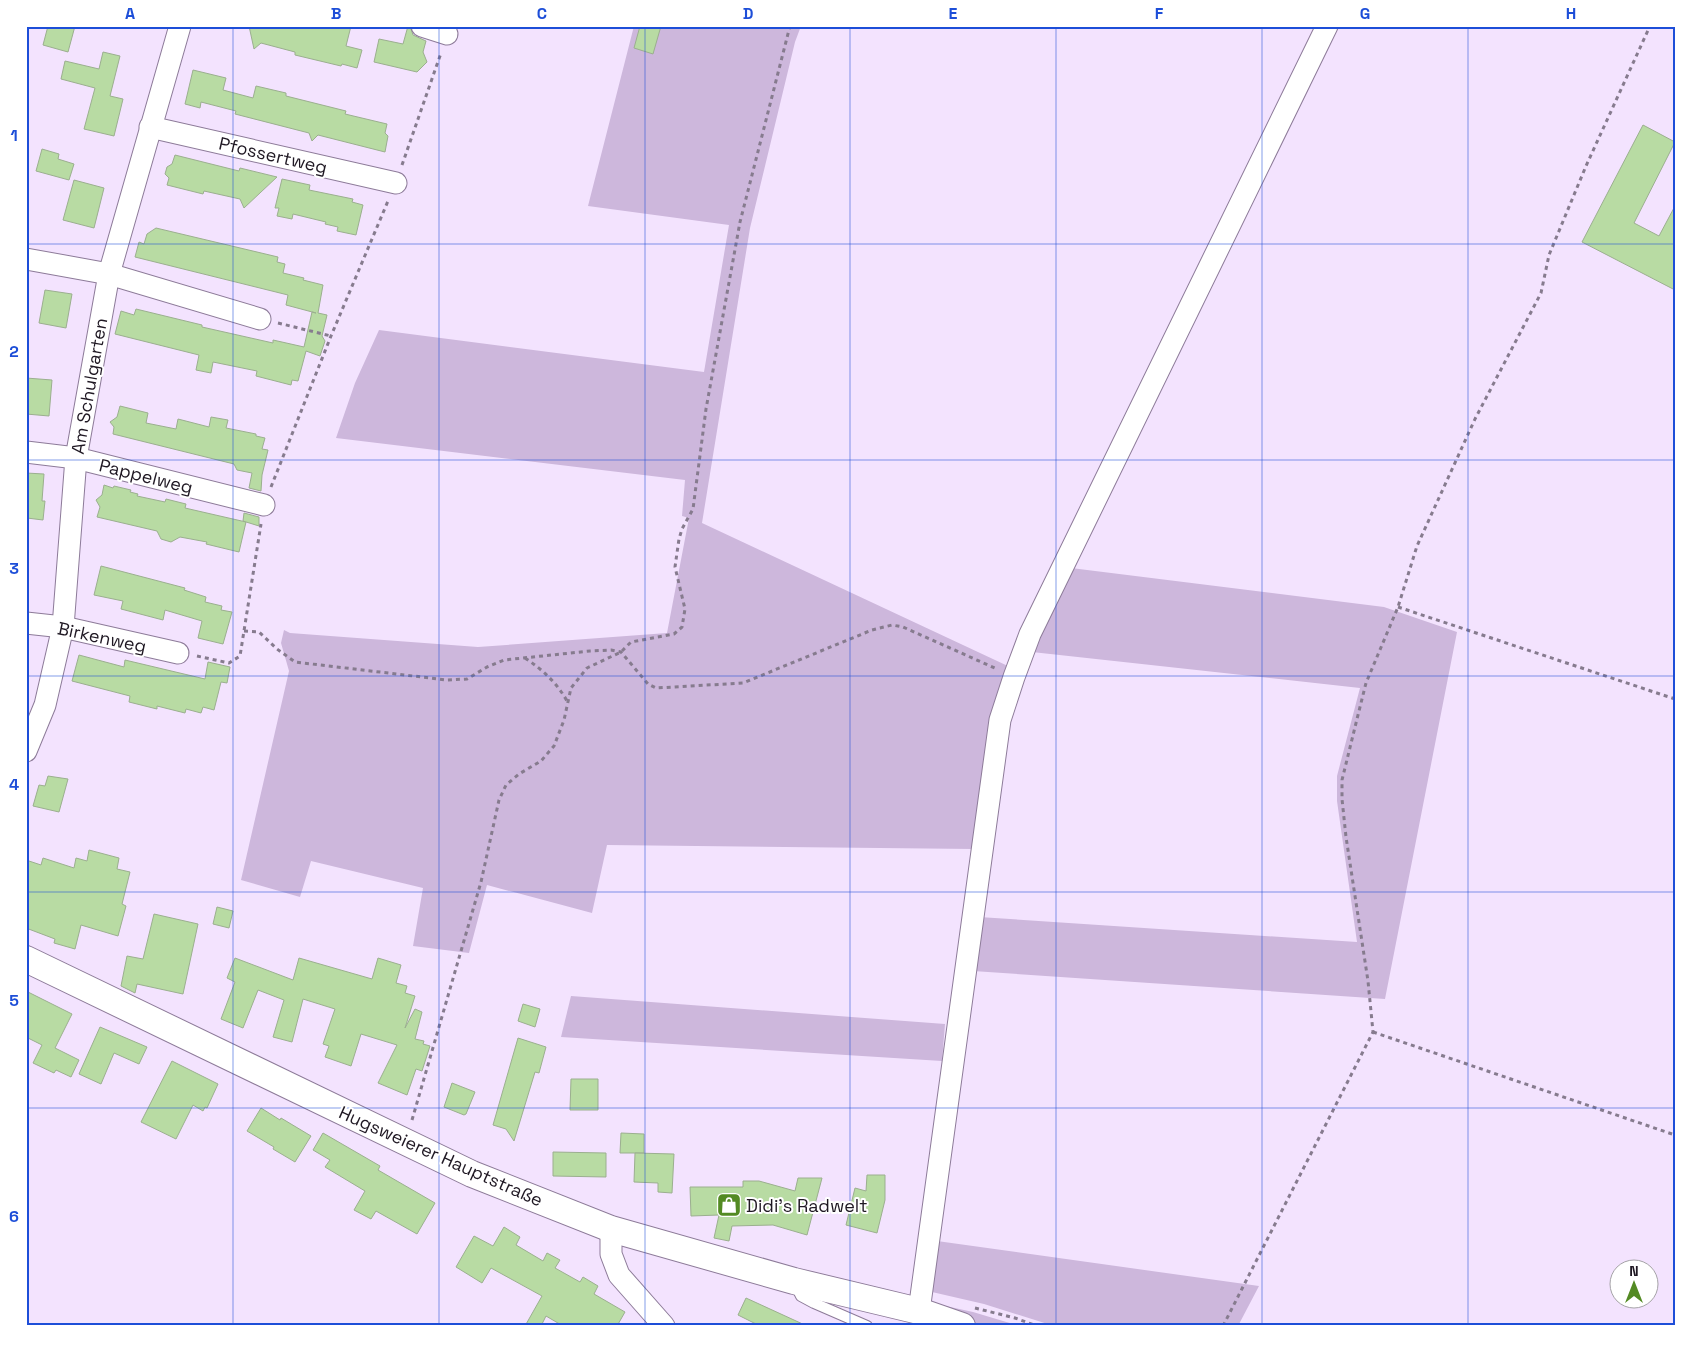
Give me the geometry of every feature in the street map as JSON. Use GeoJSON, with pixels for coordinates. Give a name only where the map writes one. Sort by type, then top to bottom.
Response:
{"type":"FeatureCollection","features":[{"type":"Feature","properties":{"kind":"street","name":"Am Schulgarten"},"geometry":{"type":"LineString","coordinates":[[26,751],[45,705],[63,627],[76,458],[109,274],[180,26]]}},
{"type":"Feature","properties":{"kind":"street"},"geometry":{"type":"LineString","coordinates":[[422,26],[447,34]]}},
{"type":"Feature","properties":{"kind":"street"},"geometry":{"type":"LineString","coordinates":[[919,1311],[1000,720],[1030,634],[1326,26]]}},
{"type":"Feature","properties":{"kind":"street","name":"Pfossertweg"},"geometry":{"type":"LineString","coordinates":[[150,128],[396,183]]}},
{"type":"Feature","properties":{"kind":"street"},"geometry":{"type":"LineString","coordinates":[[26,259],[109,274],[260,319]]}},
{"type":"Feature","properties":{"kind":"street","name":"Pappelweg"},"geometry":{"type":"LineString","coordinates":[[26,452],[76,458],[264,505]]}},
{"type":"Feature","properties":{"kind":"street","name":"Birkenweg"},"geometry":{"type":"LineString","coordinates":[[26,623],[63,627],[178,652]]}},
{"type":"Feature","properties":{"kind":"street","name":"Hugsweierer Hauptstraße"},"geometry":{"type":"LineString","coordinates":[[26,959],[472,1174],[611,1229],[794,1281],[919,1311],[967,1316]]}},
{"type":"Feature","properties":{"kind":"street"},"geometry":{"type":"LineString","coordinates":[[611,1229],[611,1254],[619,1276],[664,1326]]}},
{"type":"Feature","properties":{"kind":"lane"},"geometry":{"type":"LineString","coordinates":[[794,1281],[801,1296],[867,1326]]}},
{"type":"Feature","properties":{"kind":"path"},"geometry":{"type":"LineString","coordinates":[[405,1142],[481,882],[499,800],[506,785],[519,774],[541,761],[554,746],[564,720],[571,688],[587,668],[621,652],[631,642],[674,634],[682,627],[685,609],[675,568],[679,539],[693,509],[706,410],[740,222],[790,26]]}},
{"type":"Feature","properties":{"kind":"path"},"geometry":{"type":"LineString","coordinates":[[1223,1326],[1373,1032],[1368,981],[1342,799],[1342,780],[1366,683],[1398,607],[1417,546],[1475,420],[1541,293],[1549,255],[1586,166],[1650,26]]}},
{"type":"Feature","properties":{"kind":"path"},"geometry":{"type":"LineString","coordinates":[[178,652],[229,662],[240,656],[264,505],[331,336],[396,183],[447,34]]}},
{"type":"Feature","properties":{"kind":"path"},"geometry":{"type":"LineString","coordinates":[[260,319],[331,336]]}},
{"type":"Feature","properties":{"kind":"path"},"geometry":{"type":"LineString","coordinates":[[1398,607],[1675,699]]}},
{"type":"Feature","properties":{"kind":"path"},"geometry":{"type":"LineString","coordinates":[[244,631],[259,632],[277,649],[295,662],[446,680],[467,679],[487,667],[504,660],[611,650],[621,652],[648,684],[656,688],[743,683],[872,630],[892,625],[903,627],[1014,677]]}},
{"type":"Feature","properties":{"kind":"path"},"geometry":{"type":"LineString","coordinates":[[525,658],[551,678],[562,691],[567,702]]}},
{"type":"Feature","properties":{"kind":"path"},"geometry":{"type":"LineString","coordinates":[[1373,1032],[1675,1135]]}},
{"type":"Feature","properties":{"kind":"path"},"geometry":{"type":"LineString","coordinates":[[967,1316],[1015,1318],[1037,1326]]}},
{"type":"Feature","properties":{"kind":"shaded area"},"geometry":{"type":"Polygon","coordinates":[[[634,26],[801,26],[795,42],[750,228],[702,523],[1010,667],[974,849],[607,845],[592,913],[487,885],[469,953],[413,946],[423,888],[311,861],[300,897],[241,880],[289,671],[281,643],[284,630],[290,633],[478,647],[667,633],[689,518],[682,516],[685,480],[336,438],[355,383],[379,330],[704,372],[729,225],[588,206],[634,26]]]}},
{"type":"Feature","properties":{"kind":"shaded area"},"geometry":{"type":"Polygon","coordinates":[[[1071,568],[1384,607],[1457,632],[1385,999],[973,971],[979,917],[1357,942],[1337,801],[1337,776],[1360,688],[1032,652],[1071,568]]]}},
{"type":"Feature","properties":{"kind":"shaded area"},"geometry":{"type":"Polygon","coordinates":[[[571,996],[945,1024],[942,1061],[561,1037],[571,996]]]}},
{"type":"Feature","properties":{"kind":"shaded area"},"geometry":{"type":"Polygon","coordinates":[[[937,1241],[1259,1286],[1238,1326],[1054,1326],[984,1304],[932,1292],[937,1241]]]}},
{"type":"Feature","properties":{"kind":"shaded area"},"geometry":{"type":"Polygon","coordinates":[[[941,1305],[1020,1326],[985,1326],[939,1311],[941,1305]]]}},
{"type":"Feature","properties":{"kind":"building"},"geometry":{"type":"Polygon","coordinates":[[[48,26],[75,26],[68,52],[43,45],[48,26]]]}},
{"type":"Feature","properties":{"kind":"building"},"geometry":{"type":"Polygon","coordinates":[[[249,26],[351,26],[346,46],[362,50],[357,68],[295,55],[295,52],[261,43],[254,49],[249,26]]]}},
{"type":"Feature","properties":{"kind":"building"},"geometry":{"type":"Polygon","coordinates":[[[408,26],[410,26],[413,35],[426,41],[423,52],[427,62],[417,72],[374,62],[379,39],[403,44],[408,26]]]}},
{"type":"Feature","properties":{"kind":"building"},"geometry":{"type":"Polygon","coordinates":[[[640,26],[661,26],[653,54],[634,48],[640,26]]]}},
{"type":"Feature","properties":{"kind":"building"},"geometry":{"type":"Polygon","coordinates":[[[103,52],[120,56],[110,96],[123,99],[114,136],[84,129],[95,88],[61,79],[65,61],[99,69],[103,52]]]}},
{"type":"Feature","properties":{"kind":"building"},"geometry":{"type":"Polygon","coordinates":[[[193,70],[226,78],[223,90],[253,98],[256,86],[286,93],[286,96],[346,111],[345,114],[387,124],[385,133],[388,136],[385,152],[318,135],[312,141],[309,133],[235,114],[236,111],[201,102],[200,108],[185,104],[193,70]]]}},
{"type":"Feature","properties":{"kind":"building"},"geometry":{"type":"Polygon","coordinates":[[[1643,125],[1675,142],[1634,223],[1659,236],[1675,206],[1675,290],[1582,242],[1643,125]]]}},
{"type":"Feature","properties":{"kind":"building"},"geometry":{"type":"Polygon","coordinates":[[[42,149],[59,154],[58,159],[74,164],[69,180],[36,171],[42,149]]]}},
{"type":"Feature","properties":{"kind":"building"},"geometry":{"type":"Polygon","coordinates":[[[175,155],[239,171],[240,168],[277,177],[244,208],[240,199],[204,191],[203,194],[167,185],[169,178],[165,174],[167,167],[172,164],[175,155]]]}},
{"type":"Feature","properties":{"kind":"building"},"geometry":{"type":"Polygon","coordinates":[[[282,179],[310,185],[309,190],[353,199],[352,202],[363,205],[356,235],[337,231],[338,227],[325,224],[326,222],[293,214],[292,219],[277,216],[279,208],[275,208],[282,179]]]}},
{"type":"Feature","properties":{"kind":"building"},"geometry":{"type":"Polygon","coordinates":[[[74,180],[104,188],[94,228],[63,220],[74,180]]]}},
{"type":"Feature","properties":{"kind":"building"},"geometry":{"type":"Polygon","coordinates":[[[156,228],[278,257],[277,262],[285,264],[283,273],[323,285],[318,313],[327,315],[322,336],[325,341],[320,356],[306,351],[298,381],[292,380],[291,385],[256,376],[257,371],[213,362],[211,373],[196,370],[199,355],[115,334],[121,311],[134,315],[136,309],[202,325],[202,327],[273,343],[273,340],[304,347],[312,312],[316,313],[286,305],[288,295],[135,257],[139,242],[144,244],[147,234],[156,228]]]}},
{"type":"Feature","properties":{"kind":"building"},"geometry":{"type":"Polygon","coordinates":[[[45,290],[72,294],[66,328],[39,323],[45,290]]]}},
{"type":"Feature","properties":{"kind":"building"},"geometry":{"type":"Polygon","coordinates":[[[26,378],[52,380],[49,416],[26,414],[26,378]]]}},
{"type":"Feature","properties":{"kind":"building"},"geometry":{"type":"Polygon","coordinates":[[[120,406],[148,413],[146,423],[176,429],[178,419],[209,427],[211,417],[228,420],[226,428],[256,434],[256,436],[265,438],[262,449],[268,450],[262,475],[261,491],[249,488],[252,473],[237,470],[234,464],[113,434],[114,427],[110,422],[117,417],[120,406]]]}},
{"type":"Feature","properties":{"kind":"building"},"geometry":{"type":"Polygon","coordinates":[[[26,473],[44,474],[42,501],[45,501],[43,520],[27,518],[26,473]]]}},
{"type":"Feature","properties":{"kind":"building"},"geometry":{"type":"Polygon","coordinates":[[[104,485],[131,490],[130,492],[138,494],[137,496],[165,502],[166,499],[186,504],[185,508],[246,522],[239,552],[206,544],[207,542],[180,537],[171,542],[161,539],[157,531],[97,517],[100,507],[96,500],[102,495],[104,485]]]}},
{"type":"Feature","properties":{"kind":"building"},"geometry":{"type":"Polygon","coordinates":[[[244,513],[259,517],[259,526],[243,521],[244,513]]]}},
{"type":"Feature","properties":{"kind":"building"},"geometry":{"type":"Polygon","coordinates":[[[101,566],[185,588],[184,590],[206,597],[205,602],[222,606],[221,610],[232,612],[223,644],[198,638],[202,621],[165,610],[163,620],[121,609],[123,601],[94,595],[101,566]]]}},
{"type":"Feature","properties":{"kind":"building"},"geometry":{"type":"Polygon","coordinates":[[[79,655],[124,667],[125,660],[205,679],[208,662],[230,667],[227,683],[221,682],[214,710],[203,707],[201,713],[186,709],[185,713],[129,702],[130,696],[72,681],[79,655]]]}},
{"type":"Feature","properties":{"kind":"building"},"geometry":{"type":"Polygon","coordinates":[[[48,776],[68,779],[59,812],[33,806],[39,785],[45,786],[48,776]]]}},
{"type":"Feature","properties":{"kind":"building"},"geometry":{"type":"Polygon","coordinates":[[[89,850],[119,858],[117,869],[130,872],[122,904],[126,906],[118,936],[81,925],[75,949],[54,943],[55,939],[26,928],[26,860],[41,865],[43,858],[74,868],[76,858],[87,861],[89,850]]]}},
{"type":"Feature","properties":{"kind":"building"},"geometry":{"type":"Polygon","coordinates":[[[217,907],[233,911],[229,928],[213,924],[217,907]]]}},
{"type":"Feature","properties":{"kind":"building"},"geometry":{"type":"Polygon","coordinates":[[[154,914],[198,924],[183,994],[137,984],[135,993],[121,986],[127,956],[143,959],[154,914]]]}},
{"type":"Feature","properties":{"kind":"building"},"geometry":{"type":"Polygon","coordinates":[[[235,958],[293,980],[299,958],[372,979],[378,958],[401,965],[396,983],[407,986],[405,993],[415,996],[405,1028],[415,1009],[422,1012],[415,1039],[424,1041],[423,1044],[430,1046],[422,1071],[416,1069],[407,1095],[378,1083],[397,1045],[361,1034],[351,1066],[325,1057],[329,1046],[323,1044],[335,1009],[303,999],[292,1042],[273,1037],[284,1000],[258,990],[243,1028],[221,1019],[235,982],[227,978],[235,958]]]}},
{"type":"Feature","properties":{"kind":"building"},"geometry":{"type":"Polygon","coordinates":[[[26,991],[72,1014],[55,1048],[79,1060],[71,1077],[56,1070],[54,1073],[33,1063],[42,1045],[26,1037],[26,991]]]}},
{"type":"Feature","properties":{"kind":"building"},"geometry":{"type":"Polygon","coordinates":[[[523,1004],[540,1009],[535,1027],[518,1021],[523,1004]]]}},
{"type":"Feature","properties":{"kind":"building"},"geometry":{"type":"Polygon","coordinates":[[[100,1027],[147,1047],[139,1064],[114,1053],[101,1084],[79,1074],[100,1027]]]}},
{"type":"Feature","properties":{"kind":"building"},"geometry":{"type":"Polygon","coordinates":[[[518,1038],[546,1047],[539,1073],[535,1072],[514,1141],[506,1129],[493,1125],[518,1038]]]}},
{"type":"Feature","properties":{"kind":"building"},"geometry":{"type":"Polygon","coordinates":[[[172,1061],[218,1084],[207,1108],[205,1107],[203,1111],[193,1105],[176,1139],[141,1122],[172,1061]]]}},
{"type":"Feature","properties":{"kind":"building"},"geometry":{"type":"Polygon","coordinates":[[[571,1079],[598,1079],[598,1110],[570,1110],[571,1079]]]}},
{"type":"Feature","properties":{"kind":"building"},"geometry":{"type":"Polygon","coordinates":[[[452,1083],[475,1092],[464,1115],[444,1107],[452,1083]]]}},
{"type":"Feature","properties":{"kind":"building"},"geometry":{"type":"Polygon","coordinates":[[[261,1108],[311,1136],[295,1162],[247,1131],[261,1108]]]}},
{"type":"Feature","properties":{"kind":"building"},"geometry":{"type":"Polygon","coordinates":[[[323,1133],[380,1166],[378,1170],[435,1203],[417,1234],[376,1211],[371,1219],[354,1210],[365,1191],[325,1167],[330,1160],[313,1150],[323,1133]]]}},
{"type":"Feature","properties":{"kind":"building"},"geometry":{"type":"Polygon","coordinates":[[[621,1133],[644,1134],[644,1153],[620,1153],[621,1133]]]}},
{"type":"Feature","properties":{"kind":"building"},"geometry":{"type":"Polygon","coordinates":[[[553,1152],[606,1153],[606,1177],[553,1176],[553,1152]]]}},
{"type":"Feature","properties":{"kind":"building"},"geometry":{"type":"Polygon","coordinates":[[[635,1153],[674,1154],[672,1193],[658,1192],[658,1183],[634,1182],[635,1153]]]}},
{"type":"Feature","properties":{"kind":"building"},"geometry":{"type":"Polygon","coordinates":[[[867,1175],[885,1175],[885,1200],[877,1233],[846,1225],[855,1188],[866,1191],[867,1175]]]}},
{"type":"Feature","properties":{"kind":"building"},"geometry":{"type":"Polygon","coordinates":[[[798,1178],[822,1178],[807,1235],[773,1225],[732,1226],[729,1241],[714,1238],[719,1215],[691,1216],[690,1187],[743,1187],[743,1181],[759,1181],[795,1191],[798,1178]]]}},
{"type":"Feature","properties":{"kind":"building"},"geometry":{"type":"Polygon","coordinates":[[[504,1227],[520,1237],[516,1245],[543,1261],[547,1253],[560,1260],[555,1268],[580,1282],[583,1277],[598,1286],[594,1294],[625,1312],[617,1326],[563,1326],[546,1316],[541,1326],[525,1326],[542,1296],[491,1268],[482,1283],[456,1267],[474,1236],[493,1246],[504,1227]]]}},
{"type":"Feature","properties":{"kind":"building"},"geometry":{"type":"Polygon","coordinates":[[[746,1298],[807,1326],[760,1326],[738,1315],[746,1298]]]}},
{"type":"Feature","properties":{"kind":"place","name":"Didi's Radwelt"},"geometry":{"type":"Point","coordinates":[729,1205]}}]}
